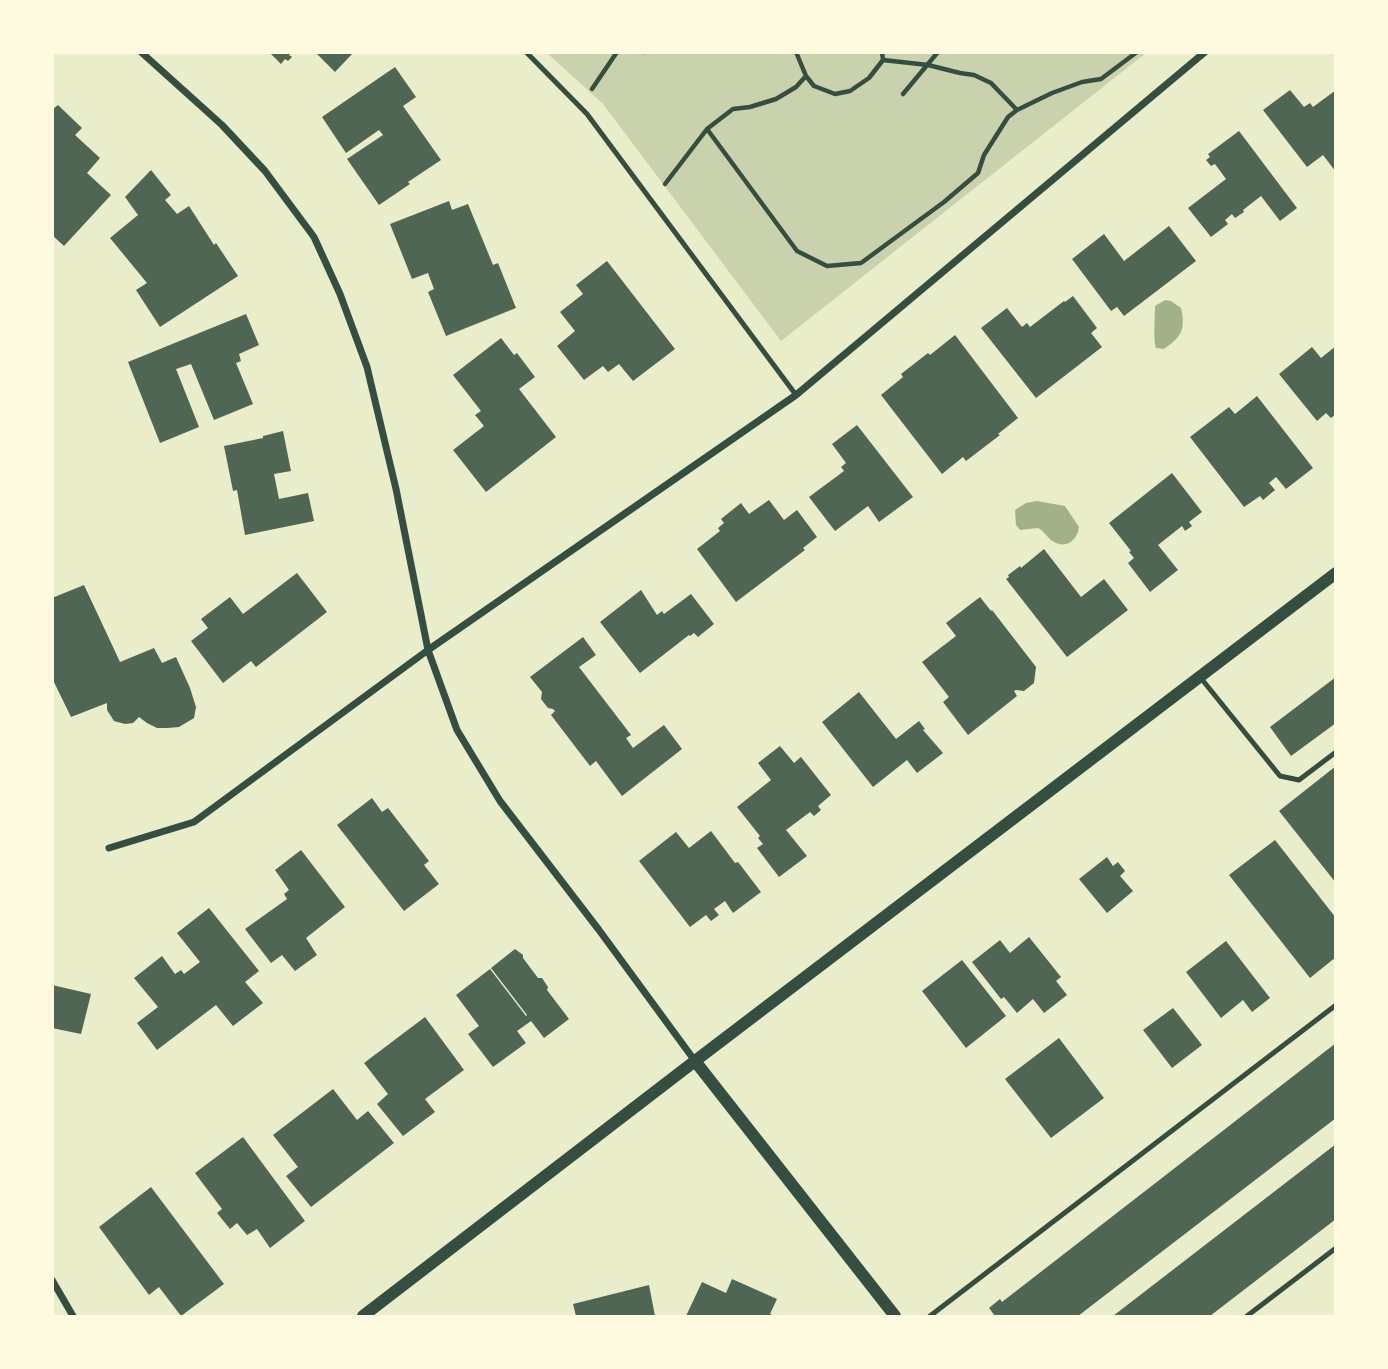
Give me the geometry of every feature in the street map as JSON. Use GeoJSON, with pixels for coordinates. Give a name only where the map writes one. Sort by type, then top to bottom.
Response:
{"type":"FeatureCollection","features":[{"type":"Feature","properties":{"kind":"street"},"geometry":{"type":"LineString","coordinates":[[141,52],[222,125],[265,171],[314,237],[340,294],[367,367],[396,489],[428,650],[457,730],[500,801],[695,1061],[895,1317]]}},
{"type":"Feature","properties":{"kind":"street"},"geometry":{"type":"LineString","coordinates":[[109,848],[194,822],[428,650],[796,395],[1205,52]]}},
{"type":"Feature","properties":{"kind":"street"},"geometry":{"type":"LineString","coordinates":[[363,1317],[1335,573]]}},
{"type":"Feature","properties":{"kind":"street"},"geometry":{"type":"LineString","coordinates":[[52,1280],[73,1317]]}},
{"type":"Feature","properties":{"kind":"lane"},"geometry":{"type":"LineString","coordinates":[[526,52],[587,114],[796,395]]}},
{"type":"Feature","properties":{"kind":"lane"},"geometry":{"type":"LineString","coordinates":[[1200,677],[1280,776],[1299,780],[1335,752]]}},
{"type":"Feature","properties":{"kind":"lane"},"geometry":{"type":"LineString","coordinates":[[930,1317],[1335,1005]]}},
{"type":"Feature","properties":{"kind":"lane"},"geometry":{"type":"LineString","coordinates":[[1247,1317],[1335,1248]]}},
{"type":"Feature","properties":{"kind":"path"},"geometry":{"type":"LineString","coordinates":[[579,107],[617,52]]}},
{"type":"Feature","properties":{"kind":"path"},"geometry":{"type":"LineString","coordinates":[[796,52],[806,76],[814,86],[835,94],[850,91],[869,78],[883,60],[882,52]]}},
{"type":"Feature","properties":{"kind":"path"},"geometry":{"type":"LineString","coordinates":[[903,94],[938,52]]}},
{"type":"Feature","properties":{"kind":"path"},"geometry":{"type":"LineString","coordinates":[[707,129],[797,251],[827,266],[862,263],[978,173],[984,155],[1008,117],[1017,110],[1052,93],[1082,82],[1101,79],[1137,52]]}},
{"type":"Feature","properties":{"kind":"path"},"geometry":{"type":"LineString","coordinates":[[883,60],[928,65],[974,75],[992,83],[1017,110]]}},
{"type":"Feature","properties":{"kind":"path"},"geometry":{"type":"LineString","coordinates":[[653,201],[707,129],[733,109],[776,99],[796,87],[806,76]]}},
{"type":"Feature","properties":{"kind":"shaded area"},"geometry":{"type":"Polygon","coordinates":[[[547,53],[1146,53],[781,341],[603,104],[547,53]]]}},
{"type":"Feature","properties":{"kind":"shaded area"},"geometry":{"type":"Polygon","coordinates":[[[1165,300],[1181,308],[1183,322],[1178,337],[1164,349],[1156,348],[1154,328],[1155,306],[1165,300]]]}},
{"type":"Feature","properties":{"kind":"shaded area"},"geometry":{"type":"Polygon","coordinates":[[[1037,501],[1065,506],[1079,527],[1073,540],[1061,544],[1051,540],[1038,528],[1020,530],[1016,525],[1015,510],[1026,503],[1037,501]]]}},
{"type":"Feature","properties":{"kind":"building"},"geometry":{"type":"Polygon","coordinates":[[[269,52],[292,52],[289,55],[292,57],[281,64],[269,52]]]}},
{"type":"Feature","properties":{"kind":"building"},"geometry":{"type":"Polygon","coordinates":[[[315,52],[354,52],[335,72],[315,52]]]}},
{"type":"Feature","properties":{"kind":"building"},"geometry":{"type":"Polygon","coordinates":[[[395,67],[416,97],[403,106],[441,160],[379,205],[347,159],[383,135],[379,130],[346,153],[322,117],[395,67]]]}},
{"type":"Feature","properties":{"kind":"building"},"geometry":{"type":"Polygon","coordinates":[[[1290,90],[1304,107],[1310,103],[1313,107],[1336,90],[1336,172],[1323,155],[1307,167],[1263,110],[1290,90]]]}},
{"type":"Feature","properties":{"kind":"building"},"geometry":{"type":"Polygon","coordinates":[[[58,105],[82,128],[75,135],[100,158],[87,173],[111,195],[64,246],[52,235],[52,110],[58,105]]]}},
{"type":"Feature","properties":{"kind":"building"},"geometry":{"type":"Polygon","coordinates":[[[1239,131],[1297,208],[1280,221],[1261,196],[1235,218],[1232,214],[1225,220],[1228,224],[1211,237],[1188,208],[1226,179],[1215,164],[1211,166],[1206,160],[1210,157],[1208,154],[1239,131]]]}},
{"type":"Feature","properties":{"kind":"building"},"geometry":{"type":"Polygon","coordinates":[[[151,170],[171,195],[165,200],[177,214],[189,206],[238,276],[160,327],[136,290],[147,283],[110,238],[138,215],[125,197],[151,170]]]}},
{"type":"Feature","properties":{"kind":"building"},"geometry":{"type":"Polygon","coordinates":[[[449,201],[452,210],[468,204],[493,265],[498,263],[516,308],[446,336],[428,292],[434,289],[428,273],[412,279],[390,224],[449,201]]]}},
{"type":"Feature","properties":{"kind":"building"},"geometry":{"type":"Polygon","coordinates":[[[1169,226],[1196,261],[1124,316],[1117,307],[1111,311],[1072,259],[1104,234],[1124,261],[1169,226]]]}},
{"type":"Feature","properties":{"kind":"building"},"geometry":{"type":"Polygon","coordinates":[[[607,261],[675,349],[633,381],[619,364],[608,372],[603,366],[584,380],[557,346],[575,331],[560,312],[583,294],[576,285],[607,261]]]}},
{"type":"Feature","properties":{"kind":"building"},"geometry":{"type":"Polygon","coordinates":[[[1073,296],[1097,328],[1091,333],[1102,347],[1036,398],[981,328],[1007,308],[1022,327],[1027,323],[1030,327],[1073,296]]]}},
{"type":"Feature","properties":{"kind":"building"},"geometry":{"type":"Polygon","coordinates":[[[246,314],[259,345],[239,354],[241,361],[236,363],[253,404],[214,420],[191,364],[176,369],[199,427],[160,443],[128,362],[246,314]]]}},
{"type":"Feature","properties":{"kind":"building"},"geometry":{"type":"Polygon","coordinates":[[[955,335],[1018,418],[966,461],[963,457],[942,474],[881,395],[903,377],[901,374],[955,335]]]}},
{"type":"Feature","properties":{"kind":"building"},"geometry":{"type":"Polygon","coordinates":[[[501,338],[514,355],[517,353],[535,377],[519,389],[556,437],[486,492],[453,450],[484,426],[475,415],[481,411],[453,375],[501,338]]]}},
{"type":"Feature","properties":{"kind":"building"},"geometry":{"type":"Polygon","coordinates":[[[1336,346],[1336,414],[1331,418],[1326,413],[1317,421],[1279,374],[1312,347],[1321,358],[1336,346]]]}},
{"type":"Feature","properties":{"kind":"building"},"geometry":{"type":"Polygon","coordinates":[[[1257,396],[1313,468],[1286,489],[1276,477],[1269,483],[1275,490],[1263,500],[1260,496],[1244,507],[1190,437],[1229,407],[1235,414],[1257,396]]]}},
{"type":"Feature","properties":{"kind":"building"},"geometry":{"type":"Polygon","coordinates":[[[857,425],[913,497],[879,522],[868,506],[835,531],[809,497],[844,471],[841,467],[846,463],[832,444],[857,425]]]}},
{"type":"Feature","properties":{"kind":"building"},"geometry":{"type":"Polygon","coordinates":[[[283,431],[291,471],[274,474],[279,499],[308,493],[314,521],[245,535],[237,490],[233,491],[224,446],[283,431]]]}},
{"type":"Feature","properties":{"kind":"building"},"geometry":{"type":"Polygon","coordinates":[[[1172,473],[1202,512],[1189,522],[1192,526],[1185,531],[1182,526],[1158,545],[1178,570],[1150,592],[1128,563],[1134,558],[1129,552],[1131,551],[1109,523],[1172,473]]]}},
{"type":"Feature","properties":{"kind":"building"},"geometry":{"type":"Polygon","coordinates":[[[769,500],[784,520],[797,510],[817,537],[803,548],[805,550],[736,602],[697,549],[720,531],[718,528],[724,523],[721,519],[741,503],[749,514],[769,500]]]}},
{"type":"Feature","properties":{"kind":"building"},"geometry":{"type":"Polygon","coordinates":[[[1044,549],[1081,597],[1104,579],[1128,610],[1067,657],[1006,579],[1044,549]]]}},
{"type":"Feature","properties":{"kind":"building"},"geometry":{"type":"Polygon","coordinates":[[[297,573],[327,612],[256,667],[251,661],[223,683],[191,641],[208,628],[201,619],[230,597],[243,614],[297,573]]]}},
{"type":"Feature","properties":{"kind":"building"},"geometry":{"type":"Polygon","coordinates":[[[84,585],[120,662],[154,648],[162,663],[176,657],[196,707],[194,718],[179,727],[168,728],[157,728],[139,717],[133,723],[125,724],[114,721],[107,710],[107,703],[71,717],[52,678],[52,598],[84,585]]]}},
{"type":"Feature","properties":{"kind":"building"},"geometry":{"type":"Polygon","coordinates":[[[641,590],[657,615],[662,611],[664,614],[691,594],[714,624],[698,637],[694,633],[689,635],[640,673],[600,622],[641,590]]]}},
{"type":"Feature","properties":{"kind":"building"},"geometry":{"type":"Polygon","coordinates":[[[980,597],[1036,667],[1034,683],[1024,691],[1014,691],[1017,696],[968,735],[943,702],[949,697],[922,662],[956,636],[946,623],[980,597]]]}},
{"type":"Feature","properties":{"kind":"building"},"geometry":{"type":"Polygon","coordinates":[[[583,637],[596,655],[579,667],[631,735],[626,738],[633,748],[664,725],[682,749],[622,796],[596,761],[590,766],[551,715],[555,711],[548,708],[541,699],[542,692],[530,677],[583,637]]]}},
{"type":"Feature","properties":{"kind":"building"},"geometry":{"type":"Polygon","coordinates":[[[1336,677],[1336,723],[1291,756],[1270,727],[1336,677]]]}},
{"type":"Feature","properties":{"kind":"building"},"geometry":{"type":"Polygon","coordinates":[[[859,692],[896,739],[919,721],[925,729],[923,730],[943,753],[917,773],[907,760],[873,787],[822,722],[859,692]]]}},
{"type":"Feature","properties":{"kind":"building"},"geometry":{"type":"Polygon","coordinates":[[[780,746],[794,763],[801,757],[831,795],[818,806],[821,810],[814,816],[810,812],[786,830],[807,856],[779,877],[757,848],[763,844],[758,838],[760,836],[737,807],[771,780],[758,763],[780,746]]]}},
{"type":"Feature","properties":{"kind":"building"},"geometry":{"type":"Polygon","coordinates":[[[1336,766],[1336,883],[1279,811],[1336,766]]]}},
{"type":"Feature","properties":{"kind":"building"},"geometry":{"type":"Polygon","coordinates":[[[372,798],[382,812],[388,808],[429,861],[424,865],[439,884],[404,911],[337,825],[372,798]]]}},
{"type":"Feature","properties":{"kind":"building"},"geometry":{"type":"Polygon","coordinates":[[[711,831],[761,892],[733,913],[725,901],[714,909],[719,915],[711,921],[706,915],[690,927],[639,861],[676,832],[689,848],[711,831]]]}},
{"type":"Feature","properties":{"kind":"building"},"geometry":{"type":"Polygon","coordinates":[[[1275,840],[1336,918],[1336,957],[1310,978],[1229,875],[1275,840]]]}},
{"type":"Feature","properties":{"kind":"building"},"geometry":{"type":"Polygon","coordinates":[[[301,850],[345,907],[306,938],[317,955],[295,971],[282,955],[271,963],[245,929],[287,899],[284,894],[289,890],[275,870],[301,850]]]}},
{"type":"Feature","properties":{"kind":"building"},"geometry":{"type":"Polygon","coordinates":[[[1107,857],[1113,866],[1118,862],[1125,871],[1120,876],[1133,891],[1107,913],[1079,879],[1107,857]]]}},
{"type":"Feature","properties":{"kind":"building"},"geometry":{"type":"Polygon","coordinates":[[[209,908],[259,971],[245,982],[263,1003],[233,1026],[216,1005],[157,1050],[137,1023],[158,1007],[134,978],[162,956],[175,974],[181,970],[184,974],[200,962],[177,933],[209,908]]]}},
{"type":"Feature","properties":{"kind":"building"},"geometry":{"type":"Polygon","coordinates":[[[1029,937],[1061,977],[1056,981],[1067,995],[1044,1013],[1033,999],[1017,1013],[1004,997],[1001,999],[972,962],[1000,940],[1010,953],[1029,937]]]}},
{"type":"Feature","properties":{"kind":"building"},"geometry":{"type":"Polygon","coordinates":[[[1226,941],[1270,998],[1252,1012],[1243,1000],[1221,1018],[1186,972],[1226,941]]]}},
{"type":"Feature","properties":{"kind":"building"},"geometry":{"type":"Polygon","coordinates":[[[515,949],[523,955],[538,978],[542,978],[547,990],[569,1019],[544,1038],[531,1021],[517,1031],[526,1043],[493,1067],[468,1034],[479,1026],[456,995],[490,969],[526,1016],[491,968],[515,949]]]}},
{"type":"Feature","properties":{"kind":"building"},"geometry":{"type":"Polygon","coordinates":[[[962,960],[1006,1016],[966,1048],[922,991],[962,960]]]}},
{"type":"Feature","properties":{"kind":"building"},"geometry":{"type":"Polygon","coordinates":[[[52,985],[91,994],[81,1034],[52,1028],[52,985]]]}},
{"type":"Feature","properties":{"kind":"building"},"geometry":{"type":"Polygon","coordinates":[[[1173,1008],[1202,1045],[1172,1068],[1143,1030],[1173,1008]]]}},
{"type":"Feature","properties":{"kind":"building"},"geometry":{"type":"Polygon","coordinates":[[[425,1017],[464,1070],[425,1099],[435,1112],[403,1136],[377,1104],[388,1094],[364,1063],[425,1017]]]}},
{"type":"Feature","properties":{"kind":"building"},"geometry":{"type":"Polygon","coordinates":[[[1059,1038],[1104,1098],[1051,1138],[1005,1079],[1059,1038]]]}},
{"type":"Feature","properties":{"kind":"building"},"geometry":{"type":"Polygon","coordinates":[[[1336,1043],[1336,1118],[1078,1316],[995,1316],[989,1308],[1000,1299],[1002,1302],[1336,1043]]]}},
{"type":"Feature","properties":{"kind":"building"},"geometry":{"type":"Polygon","coordinates":[[[333,1089],[357,1120],[368,1111],[394,1143],[311,1207],[286,1176],[298,1167],[273,1135],[333,1089]]]}},
{"type":"Feature","properties":{"kind":"building"},"geometry":{"type":"Polygon","coordinates":[[[243,1137],[305,1221],[270,1248],[257,1229],[247,1235],[237,1223],[230,1229],[217,1213],[222,1209],[195,1173],[243,1137]]]}},
{"type":"Feature","properties":{"kind":"building"},"geometry":{"type":"Polygon","coordinates":[[[1336,1144],[1336,1219],[1210,1316],[1113,1316],[1336,1144]]]}},
{"type":"Feature","properties":{"kind":"building"},"geometry":{"type":"Polygon","coordinates":[[[151,1187],[224,1284],[181,1316],[159,1287],[149,1295],[99,1227],[151,1187]]]}},
{"type":"Feature","properties":{"kind":"building"},"geometry":{"type":"Polygon","coordinates":[[[732,1279],[777,1299],[770,1314],[775,1316],[686,1316],[702,1282],[726,1293],[732,1279]]]}},
{"type":"Feature","properties":{"kind":"building"},"geometry":{"type":"Polygon","coordinates":[[[649,1285],[655,1316],[576,1316],[573,1304],[649,1285]]]}}]}
